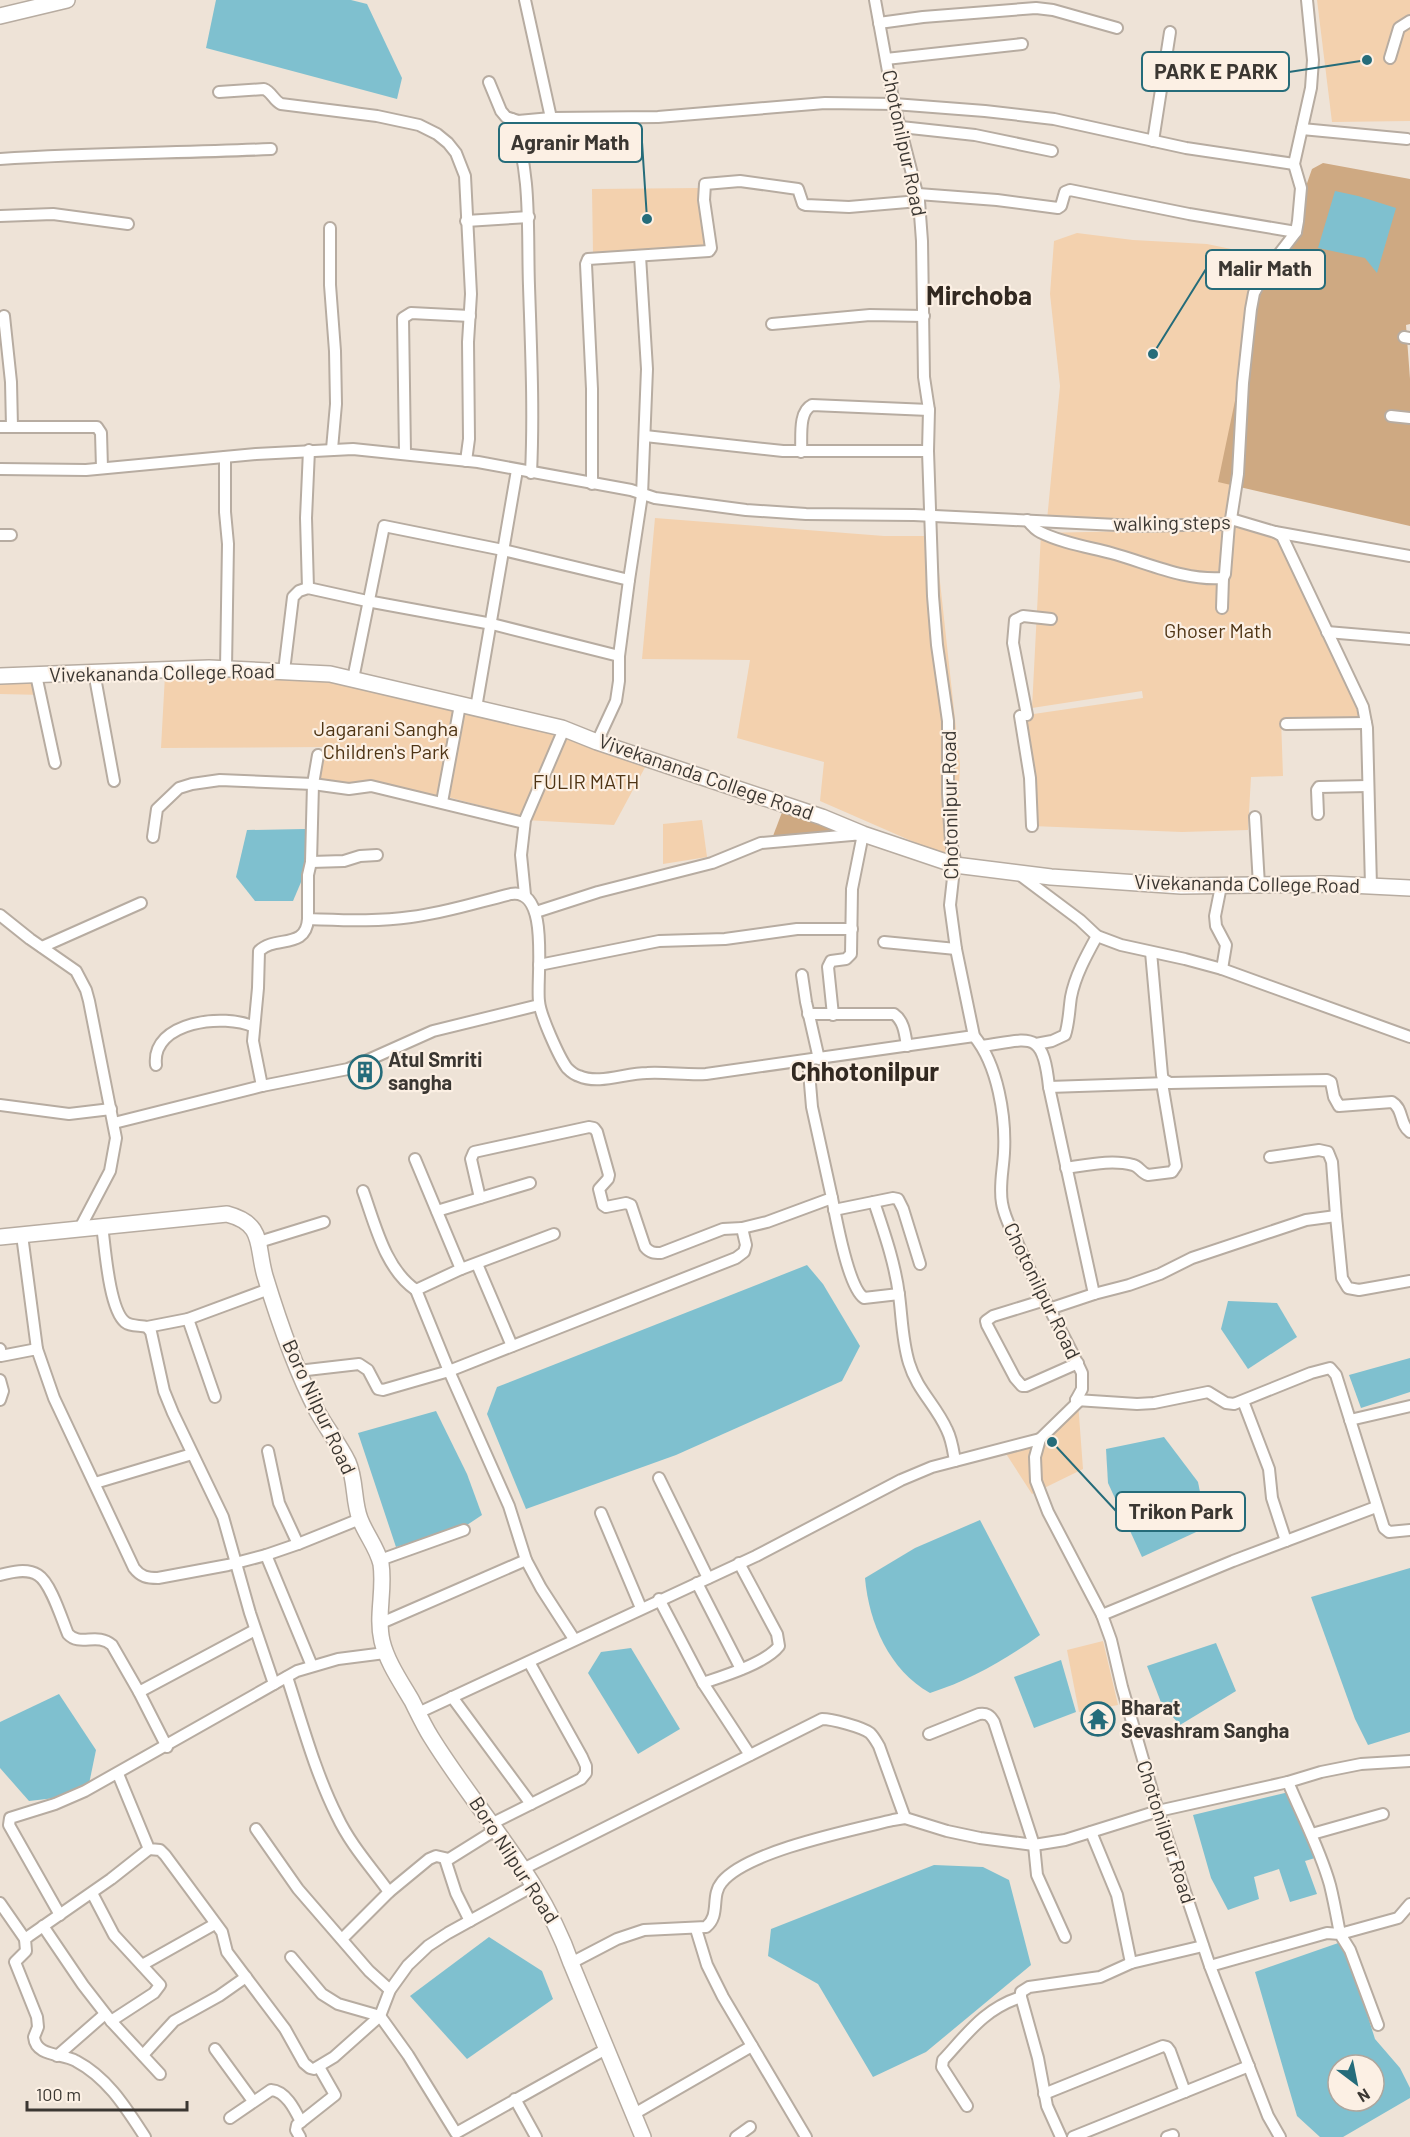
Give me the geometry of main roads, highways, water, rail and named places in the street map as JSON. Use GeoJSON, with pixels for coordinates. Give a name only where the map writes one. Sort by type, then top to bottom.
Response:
{"type":"FeatureCollection","features":[{"type":"Feature","properties":{"kind":"water"},"geometry":{"type":"Polygon","coordinates":[[[216,0],[351,0],[367,4],[402,78],[397,99],[206,48],[216,0]]]}},
{"type":"Feature","properties":{"kind":"water"},"geometry":{"type":"Polygon","coordinates":[[[1335,191],[1396,208],[1377,273],[1365,258],[1318,248],[1335,191]]]}},
{"type":"Feature","properties":{"kind":"water"},"geometry":{"type":"Polygon","coordinates":[[[305,829],[310,861],[293,901],[255,901],[236,877],[247,830],[305,829]]]}},
{"type":"Feature","properties":{"kind":"water"},"geometry":{"type":"Polygon","coordinates":[[[807,1265],[823,1284],[860,1346],[842,1381],[676,1455],[526,1509],[487,1414],[497,1387],[807,1265]]]}},
{"type":"Feature","properties":{"kind":"water"},"geometry":{"type":"Polygon","coordinates":[[[1228,1301],[1277,1303],[1297,1337],[1248,1369],[1221,1329],[1228,1301]]]}},
{"type":"Feature","properties":{"kind":"water"},"geometry":{"type":"Polygon","coordinates":[[[1410,1358],[1410,1392],[1361,1408],[1349,1375],[1410,1358]]]}},
{"type":"Feature","properties":{"kind":"water"},"geometry":{"type":"Polygon","coordinates":[[[436,1411],[467,1474],[482,1515],[461,1529],[396,1547],[358,1433],[436,1411]]]}},
{"type":"Feature","properties":{"kind":"water"},"geometry":{"type":"Polygon","coordinates":[[[1164,1437],[1198,1482],[1207,1527],[1142,1557],[1108,1483],[1106,1449],[1164,1437]]]}},
{"type":"Feature","properties":{"kind":"water"},"geometry":{"type":"Polygon","coordinates":[[[980,1520],[1040,1635],[987,1668],[960,1682],[930,1693],[903,1672],[884,1644],[871,1612],[865,1578],[915,1548],[980,1520]]]}},
{"type":"Feature","properties":{"kind":"water"},"geometry":{"type":"Polygon","coordinates":[[[1410,1568],[1410,1732],[1368,1745],[1355,1719],[1311,1597],[1410,1568]]]}},
{"type":"Feature","properties":{"kind":"water"},"geometry":{"type":"Polygon","coordinates":[[[1216,1643],[1236,1691],[1180,1725],[1162,1705],[1147,1666],[1216,1643]]]}},
{"type":"Feature","properties":{"kind":"water"},"geometry":{"type":"Polygon","coordinates":[[[631,1648],[680,1729],[638,1754],[588,1673],[601,1652],[631,1648]]]}},
{"type":"Feature","properties":{"kind":"water"},"geometry":{"type":"Polygon","coordinates":[[[1061,1660],[1076,1712],[1034,1728],[1014,1677],[1061,1660]]]}},
{"type":"Feature","properties":{"kind":"water"},"geometry":{"type":"Polygon","coordinates":[[[59,1694],[96,1750],[89,1784],[55,1798],[29,1801],[0,1768],[0,1722],[59,1694]]]}},
{"type":"Feature","properties":{"kind":"water"},"geometry":{"type":"Polygon","coordinates":[[[1289,1792],[1315,1858],[1305,1861],[1317,1894],[1290,1902],[1279,1869],[1254,1877],[1259,1899],[1228,1910],[1211,1878],[1193,1815],[1289,1792]]]}},
{"type":"Feature","properties":{"kind":"water"},"geometry":{"type":"Polygon","coordinates":[[[934,1865],[983,1867],[1009,1880],[1031,1965],[926,2052],[873,2077],[818,1984],[768,1956],[771,1929],[934,1865]]]}},
{"type":"Feature","properties":{"kind":"water"},"geometry":{"type":"Polygon","coordinates":[[[489,1937],[542,1971],[553,1999],[467,2059],[410,1996],[489,1937]]]}},
{"type":"Feature","properties":{"kind":"water"},"geometry":{"type":"Polygon","coordinates":[[[1344,1941],[1375,2039],[1400,2068],[1410,2088],[1410,2098],[1386,2112],[1386,2053],[1326,2053],[1326,2113],[1384,2113],[1343,2137],[1320,2137],[1297,2116],[1255,1972],[1344,1941]]]}},
{"type":"Feature","properties":{"kind":"place","name":"PARK E PARK"},"geometry":{"type":"Point","coordinates":[1367,60]}},
{"type":"Feature","properties":{"kind":"place","name":"Agranir Math"},"geometry":{"type":"Point","coordinates":[647,219]}},
{"type":"Feature","properties":{"kind":"place","name":"Malir Math"},"geometry":{"type":"Point","coordinates":[1153,354]}},
{"type":"Feature","properties":{"kind":"place","name":"Atul Smriti sangha"},"geometry":{"type":"Point","coordinates":[365,1072]}},
{"type":"Feature","properties":{"kind":"place","name":"Trikon Park"},"geometry":{"type":"Point","coordinates":[1052,1442]}},
{"type":"Feature","properties":{"kind":"place","name":"Bharat Sevashram Sangha"},"geometry":{"type":"Point","coordinates":[1098,1719]}},
{"type":"Feature","properties":{"kind":"district","name":"Mirchoba"},"geometry":{"type":"Point","coordinates":[979,296]}},
{"type":"Feature","properties":{"kind":"district","name":"Chhotonilpur"},"geometry":{"type":"Point","coordinates":[865,1072]}},
{"type":"Feature","properties":{"kind":"park label","name":"Ghoser Math"},"geometry":{"type":"Point","coordinates":[1218,631]}},
{"type":"Feature","properties":{"kind":"park label","name":"Jagarani Sangha Children's Park"},"geometry":{"type":"Point","coordinates":[386,740]}},
{"type":"Feature","properties":{"kind":"park label","name":"FULIR MATH"},"geometry":{"type":"Point","coordinates":[586,782]}}]}
